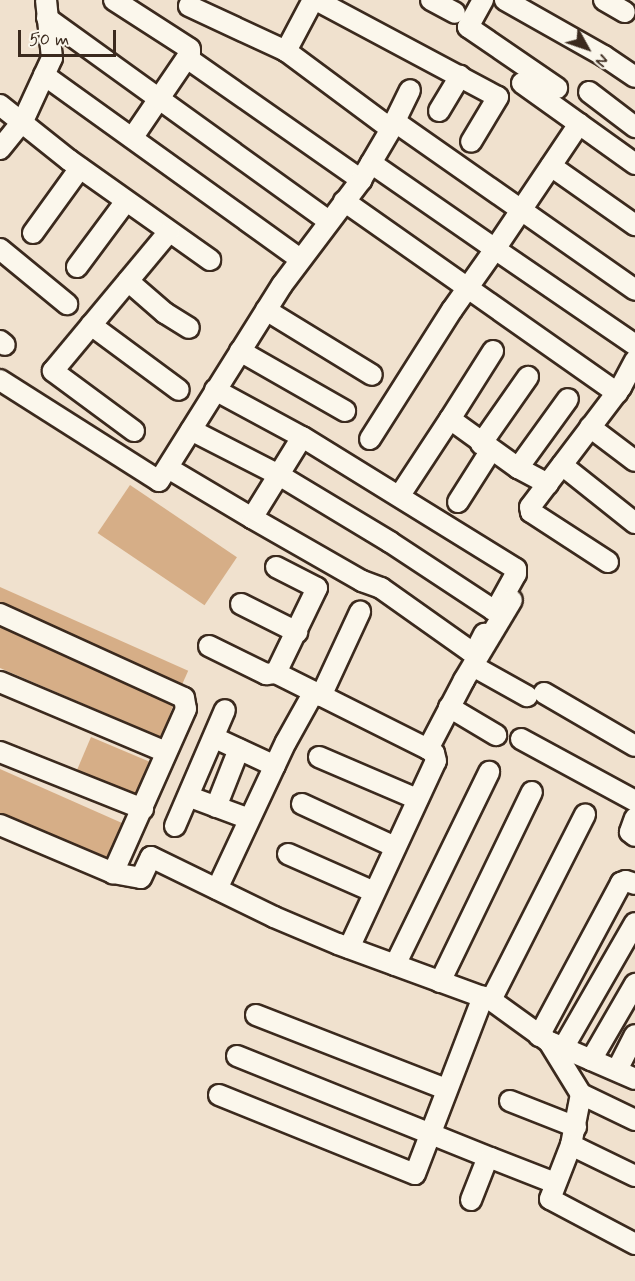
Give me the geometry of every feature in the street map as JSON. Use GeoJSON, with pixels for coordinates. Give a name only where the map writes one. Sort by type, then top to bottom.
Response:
{"type":"FeatureCollection","features":[{"type":"Feature","properties":{"kind":"street"},"geometry":{"type":"LineString","coordinates":[[114,0],[188,47],[190,53],[133,137]]}},
{"type":"Feature","properties":{"kind":"street"},"geometry":{"type":"LineString","coordinates":[[431,0],[455,13]]}},
{"type":"Feature","properties":{"kind":"street"},"geometry":{"type":"LineString","coordinates":[[483,0],[468,27],[557,88]]}},
{"type":"Feature","properties":{"kind":"street"},"geometry":{"type":"LineString","coordinates":[[505,0],[604,56],[635,77]]}},
{"type":"Feature","properties":{"kind":"street"},"geometry":{"type":"LineString","coordinates":[[604,0],[625,12]]}},
{"type":"Feature","properties":{"kind":"street"},"geometry":{"type":"LineString","coordinates":[[286,51],[309,2],[460,76],[498,97],[471,142]]}},
{"type":"Feature","properties":{"kind":"street"},"geometry":{"type":"LineString","coordinates":[[189,6],[286,51],[392,125],[522,209],[635,291]]}},
{"type":"Feature","properties":{"kind":"street"},"geometry":{"type":"LineString","coordinates":[[0,149],[21,123],[52,58],[46,9]]}},
{"type":"Feature","properties":{"kind":"street"},"geometry":{"type":"LineString","coordinates":[[46,9],[159,99],[328,221]]}},
{"type":"Feature","properties":{"kind":"street"},"geometry":{"type":"LineString","coordinates":[[187,58],[361,180]]}},
{"type":"Feature","properties":{"kind":"street"},"geometry":{"type":"LineString","coordinates":[[44,75],[300,259]]}},
{"type":"Feature","properties":{"kind":"street"},"geometry":{"type":"LineString","coordinates":[[439,111],[460,76]]}},
{"type":"Feature","properties":{"kind":"street"},"geometry":{"type":"LineString","coordinates":[[522,83],[635,164]]}},
{"type":"Feature","properties":{"kind":"street"},"geometry":{"type":"LineString","coordinates":[[0,380],[157,482],[300,259],[361,180],[410,90]]}},
{"type":"Feature","properties":{"kind":"street"},"geometry":{"type":"LineString","coordinates":[[589,92],[635,127]]}},
{"type":"Feature","properties":{"kind":"street"},"geometry":{"type":"LineString","coordinates":[[0,105],[80,168],[210,260]]}},
{"type":"Feature","properties":{"kind":"street"},"geometry":{"type":"LineString","coordinates":[[370,439],[466,290],[579,124]]}},
{"type":"Feature","properties":{"kind":"street"},"geometry":{"type":"LineString","coordinates":[[371,163],[635,345]]}},
{"type":"Feature","properties":{"kind":"street"},"geometry":{"type":"LineString","coordinates":[[551,166],[635,225]]}},
{"type":"Feature","properties":{"kind":"street"},"geometry":{"type":"LineString","coordinates":[[33,233],[80,168]]}},
{"type":"Feature","properties":{"kind":"street"},"geometry":{"type":"LineString","coordinates":[[77,267],[126,201]]}},
{"type":"Feature","properties":{"kind":"street"},"geometry":{"type":"LineString","coordinates":[[344,201],[466,290],[624,393]]}},
{"type":"Feature","properties":{"kind":"street"},"geometry":{"type":"LineString","coordinates":[[134,431],[53,371],[169,232]]}},
{"type":"Feature","properties":{"kind":"street"},"geometry":{"type":"LineString","coordinates":[[0,249],[67,304]]}},
{"type":"Feature","properties":{"kind":"street"},"geometry":{"type":"LineString","coordinates":[[128,281],[165,313],[189,328]]}},
{"type":"Feature","properties":{"kind":"street"},"geometry":{"type":"LineString","coordinates":[[266,310],[372,375]]}},
{"type":"Feature","properties":{"kind":"street"},"geometry":{"type":"LineString","coordinates":[[91,325],[179,390]]}},
{"type":"Feature","properties":{"kind":"street"},"geometry":{"type":"LineString","coordinates":[[240,351],[345,411]]}},
{"type":"Feature","properties":{"kind":"street"},"geometry":{"type":"LineString","coordinates":[[399,495],[493,351]]}},
{"type":"Feature","properties":{"kind":"street"},"geometry":{"type":"LineString","coordinates":[[608,562],[531,513],[530,507],[590,428],[624,393],[635,361]]}},
{"type":"Feature","properties":{"kind":"street"},"geometry":{"type":"LineString","coordinates":[[458,502],[486,447],[528,377]]}},
{"type":"Feature","properties":{"kind":"street"},"geometry":{"type":"LineString","coordinates":[[168,468],[362,581],[381,588],[470,651],[477,648],[516,574],[516,569],[302,437],[215,390]]}},
{"type":"Feature","properties":{"kind":"street"},"geometry":{"type":"LineString","coordinates":[[518,468],[568,399]]}},
{"type":"Feature","properties":{"kind":"street"},"geometry":{"type":"LineString","coordinates":[[450,419],[486,447],[548,484]]}},
{"type":"Feature","properties":{"kind":"street"},"geometry":{"type":"LineString","coordinates":[[590,428],[635,461]]}},
{"type":"Feature","properties":{"kind":"street"},"geometry":{"type":"LineString","coordinates":[[191,430],[279,475],[390,542],[495,610]]}},
{"type":"Feature","properties":{"kind":"street"},"geometry":{"type":"LineString","coordinates":[[252,518],[302,437]]}},
{"type":"Feature","properties":{"kind":"street"},"geometry":{"type":"LineString","coordinates":[[562,465],[635,523]]}},
{"type":"Feature","properties":{"kind":"street"},"geometry":{"type":"LineString","coordinates":[[276,567],[317,588],[276,673]]}},
{"type":"Feature","properties":{"kind":"street"},"geometry":{"type":"LineString","coordinates":[[428,749],[449,707],[521,585]]}},
{"type":"Feature","properties":{"kind":"street"},"geometry":{"type":"LineString","coordinates":[[241,604],[297,632]]}},
{"type":"Feature","properties":{"kind":"street"},"geometry":{"type":"LineString","coordinates":[[217,889],[275,766],[317,694],[360,612]]}},
{"type":"Feature","properties":{"kind":"street"},"geometry":{"type":"LineString","coordinates":[[0,614],[184,698],[186,709],[113,873]]}},
{"type":"Feature","properties":{"kind":"street"},"geometry":{"type":"LineString","coordinates":[[209,646],[266,674],[276,673],[434,753],[436,761],[348,948]]}},
{"type":"Feature","properties":{"kind":"street"},"geometry":{"type":"LineString","coordinates":[[473,666],[536,694],[635,746]]}},
{"type":"Feature","properties":{"kind":"street"},"geometry":{"type":"LineString","coordinates":[[0,682],[166,752]]}},
{"type":"Feature","properties":{"kind":"street"},"geometry":{"type":"LineString","coordinates":[[449,707],[496,735]]}},
{"type":"Feature","properties":{"kind":"street"},"geometry":{"type":"LineString","coordinates":[[175,826],[215,738],[225,710]]}},
{"type":"Feature","properties":{"kind":"street"},"geometry":{"type":"LineString","coordinates":[[215,738],[275,766]]}},
{"type":"Feature","properties":{"kind":"street"},"geometry":{"type":"LineString","coordinates":[[521,739],[635,801]]}},
{"type":"Feature","properties":{"kind":"street"},"geometry":{"type":"LineString","coordinates":[[216,807],[239,749]]}},
{"type":"Feature","properties":{"kind":"street"},"geometry":{"type":"LineString","coordinates":[[0,752],[143,809]]}},
{"type":"Feature","properties":{"kind":"street"},"geometry":{"type":"LineString","coordinates":[[319,757],[417,799]]}},
{"type":"Feature","properties":{"kind":"street"},"geometry":{"type":"LineString","coordinates":[[395,965],[489,772]]}},
{"type":"Feature","properties":{"kind":"street"},"geometry":{"type":"LineString","coordinates":[[440,982],[532,792]]}},
{"type":"Feature","properties":{"kind":"street"},"geometry":{"type":"LineString","coordinates":[[190,796],[249,819]]}},
{"type":"Feature","properties":{"kind":"street"},"geometry":{"type":"LineString","coordinates":[[302,804],[395,847]]}},
{"type":"Feature","properties":{"kind":"street"},"geometry":{"type":"LineString","coordinates":[[219,1095],[412,1174],[417,1172],[446,1089],[487,999],[585,815]]}},
{"type":"Feature","properties":{"kind":"street"},"geometry":{"type":"LineString","coordinates":[[635,818],[630,832],[635,836]]}},
{"type":"Feature","properties":{"kind":"street"},"geometry":{"type":"LineString","coordinates":[[0,825],[113,873],[141,878],[151,857],[348,948],[487,999],[550,1042],[635,1079]]}},
{"type":"Feature","properties":{"kind":"street"},"geometry":{"type":"LineString","coordinates":[[288,854],[374,892]]}},
{"type":"Feature","properties":{"kind":"street"},"geometry":{"type":"LineString","coordinates":[[550,1042],[621,883],[626,881],[635,884]]}},
{"type":"Feature","properties":{"kind":"street"},"geometry":{"type":"LineString","coordinates":[[550,1042],[635,923]]}},
{"type":"Feature","properties":{"kind":"street"},"geometry":{"type":"LineString","coordinates":[[591,1060],[635,984]]}},
{"type":"Feature","properties":{"kind":"street"},"geometry":{"type":"LineString","coordinates":[[256,1015],[446,1089]]}},
{"type":"Feature","properties":{"kind":"street"},"geometry":{"type":"LineString","coordinates":[[617,1070],[635,1035]]}},
{"type":"Feature","properties":{"kind":"street"},"geometry":{"type":"LineString","coordinates":[[550,1042],[581,1094],[635,1120]]}},
{"type":"Feature","properties":{"kind":"street"},"geometry":{"type":"LineString","coordinates":[[237,1056],[555,1183]]}},
{"type":"Feature","properties":{"kind":"street"},"geometry":{"type":"LineString","coordinates":[[581,1094],[573,1136],[550,1199],[635,1244]]}},
{"type":"Feature","properties":{"kind":"street"},"geometry":{"type":"LineString","coordinates":[[510,1101],[573,1136],[635,1176]]}},
{"type":"Feature","properties":{"kind":"street"},"geometry":{"type":"LineString","coordinates":[[471,1200],[486,1162],[491,1158]]}},
{"type":"Feature","properties":{"kind":"building"},"geometry":{"type":"Polygon","coordinates":[[[130,485],[237,557],[205,605],[98,533],[130,485]]]}},
{"type":"Feature","properties":{"kind":"building"},"geometry":{"type":"Polygon","coordinates":[[[0,587],[188,671],[182,684],[0,603],[0,587]]]}},
{"type":"Feature","properties":{"kind":"building"},"geometry":{"type":"Polygon","coordinates":[[[0,627],[173,706],[161,737],[0,668],[0,627]]]}},
{"type":"Feature","properties":{"kind":"building"},"geometry":{"type":"Polygon","coordinates":[[[91,737],[149,762],[135,795],[77,770],[91,737]]]}},
{"type":"Feature","properties":{"kind":"building"},"geometry":{"type":"Polygon","coordinates":[[[0,769],[122,823],[107,857],[0,813],[0,769]]]}}]}
